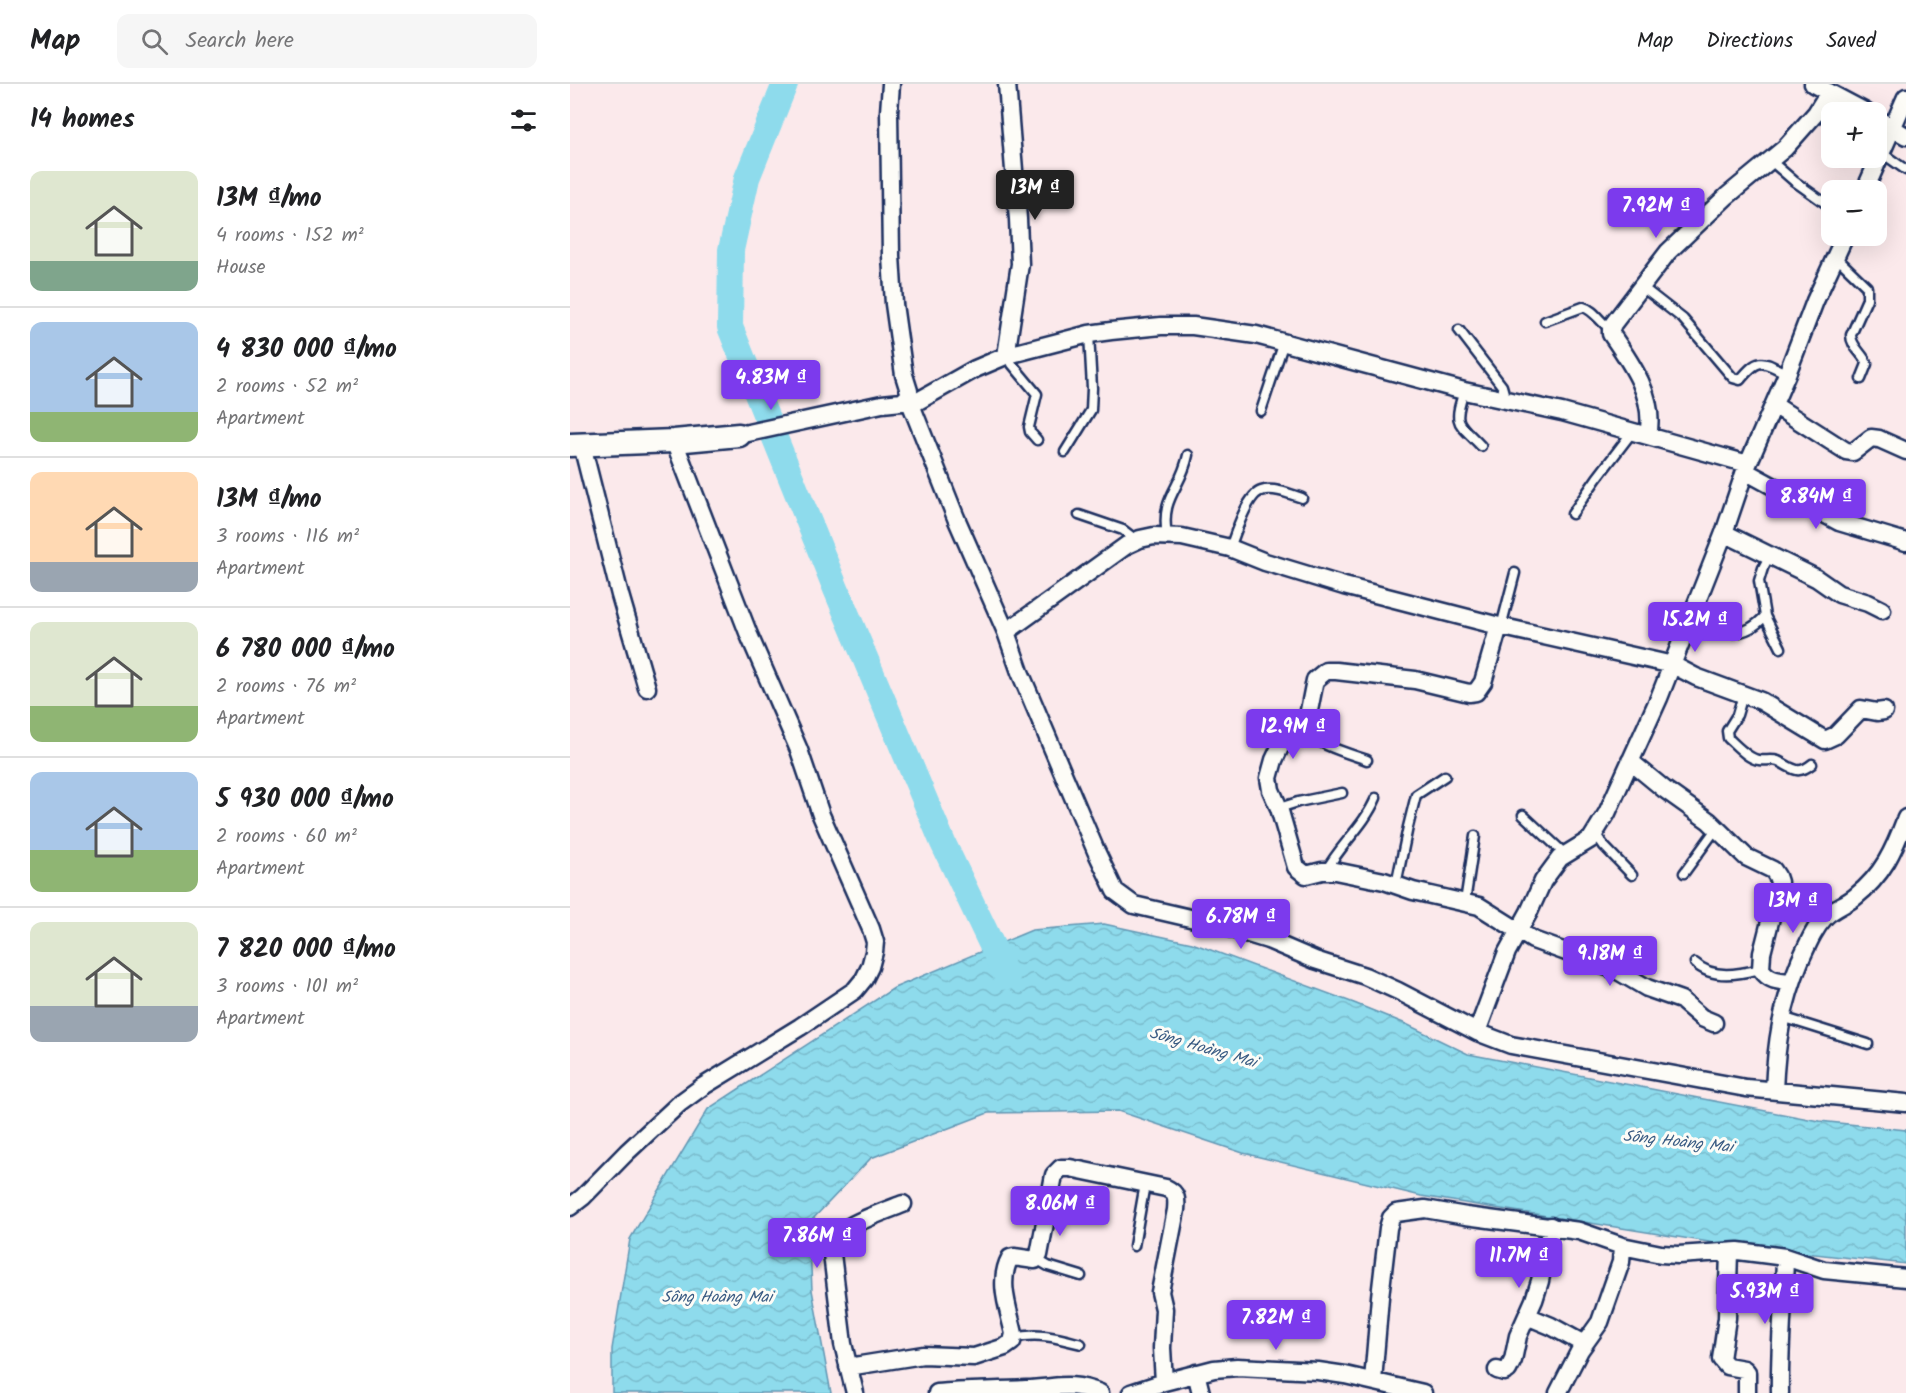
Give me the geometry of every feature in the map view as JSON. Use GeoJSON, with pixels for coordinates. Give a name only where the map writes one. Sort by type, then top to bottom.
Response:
{"type":"FeatureCollection","features":[{"type":"Feature","properties":{"kind":"street"},"geometry":{"type":"LineString","coordinates":[[891,84],[889,112],[891,256],[895,314],[910,401],[956,518],[1006,632],[1020,672],[1115,891],[1134,905],[1216,924],[1268,940],[1315,960],[1365,976],[1477,1032],[1511,1045],[1746,1088],[1906,1103]]}},
{"type":"Feature","properties":{"kind":"street"},"geometry":{"type":"LineString","coordinates":[[1007,84],[1020,264],[1007,356]]}},
{"type":"Feature","properties":{"kind":"street"},"geometry":{"type":"LineString","coordinates":[[1814,84],[1848,102]]}},
{"type":"Feature","properties":{"kind":"street"},"geometry":{"type":"LineString","coordinates":[[1640,433],[1650,415],[1647,402],[1638,376],[1611,334],[1611,329],[1683,235],[1771,161],[1802,131],[1829,92]]}},
{"type":"Feature","properties":{"kind":"street"},"geometry":{"type":"LineString","coordinates":[[1887,147],[1900,133],[1906,97]]}},
{"type":"Feature","properties":{"kind":"street"},"geometry":{"type":"LineString","coordinates":[[1887,125],[1900,133]]}},
{"type":"Feature","properties":{"kind":"street"},"geometry":{"type":"LineString","coordinates":[[1477,1032],[1507,952],[1548,872],[1560,858],[1587,842],[1595,833],[1630,761],[1672,665],[1747,468],[1840,246]]}},
{"type":"Feature","properties":{"kind":"street"},"geometry":{"type":"LineString","coordinates":[[646,688],[576,445],[674,441],[739,435],[882,404],[910,401],[1007,356],[1089,334],[1134,328],[1193,326],[1256,335],[1464,391],[1640,433],[1747,468],[1839,522],[1906,542]]}},
{"type":"Feature","properties":{"kind":"street"},"geometry":{"type":"LineString","coordinates":[[1773,405],[1791,414],[1846,452],[1853,452],[1871,438],[1879,439],[1906,451]]}},
{"type":"Feature","properties":{"kind":"street"},"geometry":{"type":"LineString","coordinates":[[570,1207],[687,1098],[855,990],[870,968],[874,952],[875,942],[871,928],[820,815],[799,750],[749,634],[674,441]]}},
{"type":"Feature","properties":{"kind":"street"},"geometry":{"type":"LineString","coordinates":[[1724,533],[1816,578],[1839,594],[1882,610]]}},
{"type":"Feature","properties":{"kind":"street"},"geometry":{"type":"LineString","coordinates":[[1006,632],[1044,607],[1127,545],[1154,536],[1182,537],[1230,548],[1265,562],[1344,585],[1500,626],[1672,665],[1772,707],[1825,740],[1836,735],[1861,708],[1877,712],[1884,711]]}},
{"type":"Feature","properties":{"kind":"street"},"geometry":{"type":"LineString","coordinates":[[1500,626],[1483,682],[1476,692],[1469,693],[1414,680],[1336,671],[1326,671],[1315,680],[1307,721],[1301,728],[1293,729],[1288,733],[1274,760],[1269,778],[1296,867],[1306,875],[1335,871],[1384,880],[1413,891],[1479,906],[1542,944],[1607,967],[1632,978],[1647,988],[1681,1000],[1702,1018],[1714,1023]]}},
{"type":"Feature","properties":{"kind":"street"},"geometry":{"type":"LineString","coordinates":[[1630,761],[1709,821],[1746,857],[1773,870],[1779,882],[1762,953],[1761,969],[1768,978],[1792,982]]}},
{"type":"Feature","properties":{"kind":"street"},"geometry":{"type":"LineString","coordinates":[[1774,1090],[1782,1017],[1792,982],[1808,942],[1822,920],[1831,911],[1857,895],[1878,874],[1904,831]]}},
{"type":"Feature","properties":{"kind":"street"},"geometry":{"type":"LineString","coordinates":[[848,1367],[923,1355],[974,1357],[1009,1345],[1014,1338],[1006,1299],[1005,1271],[1010,1258],[1036,1259],[1039,1255],[1054,1175],[1062,1168],[1070,1168],[1166,1188],[1173,1191],[1177,1197],[1160,1292],[1164,1309],[1162,1348],[1164,1382]]}},
{"type":"Feature","properties":{"kind":"street"},"geometry":{"type":"LineString","coordinates":[[855,1393],[848,1367],[832,1254],[833,1240],[844,1230],[903,1204]]}},
{"type":"Feature","properties":{"kind":"street"},"geometry":{"type":"LineString","coordinates":[[1373,1381],[1386,1240],[1391,1218],[1396,1213],[1425,1209],[1579,1231],[1622,1246],[1652,1252],[1678,1255],[1750,1252],[1785,1257],[1824,1270],[1906,1278]]}},
{"type":"Feature","properties":{"kind":"street"},"geometry":{"type":"LineString","coordinates":[[1497,1370],[1504,1372],[1511,1365],[1518,1336],[1540,1281],[1551,1226]]}},
{"type":"Feature","properties":{"kind":"street"},"geometry":{"type":"LineString","coordinates":[[1558,1393],[1584,1344],[1600,1322],[1621,1262],[1622,1246]]}},
{"type":"Feature","properties":{"kind":"street"},"geometry":{"type":"LineString","coordinates":[[1728,1252],[1727,1318],[1721,1359],[1727,1366],[1744,1369],[1747,1372],[1747,1393]]}},
{"type":"Feature","properties":{"kind":"street"},"geometry":{"type":"LineString","coordinates":[[1780,1393],[1779,1356],[1785,1257]]}},
{"type":"Feature","properties":{"kind":"street"},"geometry":{"type":"LineString","coordinates":[[1527,1316],[1584,1344]]}},
{"type":"Feature","properties":{"kind":"street"},"geometry":{"type":"LineString","coordinates":[[1131,1393],[1214,1369],[1270,1368],[1318,1371],[1423,1393]]}},
{"type":"Feature","properties":{"kind":"street"},"geometry":{"type":"LineString","coordinates":[[1196,1373],[1201,1393]]}},
{"type":"Feature","properties":{"kind":"street"},"geometry":{"type":"LineString","coordinates":[[937,1393],[1074,1385],[1100,1393]]}},
{"type":"Feature","properties":{"kind":"lane"},"geometry":{"type":"LineString","coordinates":[[1887,157],[1906,170]]}},
{"type":"Feature","properties":{"kind":"lane"},"geometry":{"type":"LineString","coordinates":[[1771,161],[1794,182],[1821,200]]}},
{"type":"Feature","properties":{"kind":"lane"},"geometry":{"type":"LineString","coordinates":[[1835,256],[1867,287],[1866,299],[1851,335],[1851,341],[1867,364],[1861,379]]}},
{"type":"Feature","properties":{"kind":"lane"},"geometry":{"type":"LineString","coordinates":[[1642,287],[1683,319],[1733,378],[1740,380],[1755,364],[1760,362],[1787,374]]}},
{"type":"Feature","properties":{"kind":"lane"},"geometry":{"type":"LineString","coordinates":[[1545,321],[1583,306],[1611,329]]}},
{"type":"Feature","properties":{"kind":"lane"},"geometry":{"type":"LineString","coordinates":[[1459,330],[1502,386],[1506,400]]}},
{"type":"Feature","properties":{"kind":"lane"},"geometry":{"type":"LineString","coordinates":[[1065,453],[1090,410],[1092,388],[1089,334]]}},
{"type":"Feature","properties":{"kind":"lane"},"geometry":{"type":"LineString","coordinates":[[1261,411],[1284,342]]}},
{"type":"Feature","properties":{"kind":"lane"},"geometry":{"type":"LineString","coordinates":[[1007,356],[1037,394],[1029,427],[1037,440]]}},
{"type":"Feature","properties":{"kind":"lane"},"geometry":{"type":"LineString","coordinates":[[1464,391],[1457,418],[1459,425],[1481,446]]}},
{"type":"Feature","properties":{"kind":"lane"},"geometry":{"type":"LineString","coordinates":[[1572,514],[1597,478],[1640,433]]}},
{"type":"Feature","properties":{"kind":"lane"},"geometry":{"type":"LineString","coordinates":[[1167,536],[1165,523],[1167,501],[1181,478],[1188,455]]}},
{"type":"Feature","properties":{"kind":"lane"},"geometry":{"type":"LineString","coordinates":[[1230,548],[1246,508],[1259,491],[1274,490],[1302,498]]}},
{"type":"Feature","properties":{"kind":"lane"},"geometry":{"type":"LineString","coordinates":[[1079,515],[1123,530],[1137,540]]}},
{"type":"Feature","properties":{"kind":"lane"},"geometry":{"type":"LineString","coordinates":[[1770,555],[1759,581],[1765,616],[1781,648]]}},
{"type":"Feature","properties":{"kind":"lane"},"geometry":{"type":"LineString","coordinates":[[1500,626],[1515,573]]}},
{"type":"Feature","properties":{"kind":"lane"},"geometry":{"type":"LineString","coordinates":[[1688,622],[1717,631],[1739,634],[1758,624],[1765,616]]}},
{"type":"Feature","properties":{"kind":"lane"},"geometry":{"type":"LineString","coordinates":[[1743,695],[1737,715],[1727,731],[1728,738],[1755,759],[1775,760],[1797,771],[1804,770],[1812,764]]}},
{"type":"Feature","properties":{"kind":"lane"},"geometry":{"type":"LineString","coordinates":[[1301,728],[1308,736],[1322,743],[1367,760]]}},
{"type":"Feature","properties":{"kind":"lane"},"geometry":{"type":"LineString","coordinates":[[1396,885],[1416,795],[1445,776]]}},
{"type":"Feature","properties":{"kind":"lane"},"geometry":{"type":"LineString","coordinates":[[1279,808],[1342,793]]}},
{"type":"Feature","properties":{"kind":"lane"},"geometry":{"type":"LineString","coordinates":[[1326,871],[1344,843],[1367,815],[1376,798]]}},
{"type":"Feature","properties":{"kind":"lane"},"geometry":{"type":"LineString","coordinates":[[1523,815],[1566,855]]}},
{"type":"Feature","properties":{"kind":"lane"},"geometry":{"type":"LineString","coordinates":[[1684,873],[1716,828]]}},
{"type":"Feature","properties":{"kind":"lane"},"geometry":{"type":"LineString","coordinates":[[1595,833],[1604,846],[1632,875]]}},
{"type":"Feature","properties":{"kind":"lane"},"geometry":{"type":"LineString","coordinates":[[1465,902],[1475,836]]}},
{"type":"Feature","properties":{"kind":"lane"},"geometry":{"type":"LineString","coordinates":[[1695,963],[1701,969],[1711,973],[1746,973],[1761,969]]}},
{"type":"Feature","properties":{"kind":"lane"},"geometry":{"type":"LineString","coordinates":[[1782,1017],[1868,1044]]}},
{"type":"Feature","properties":{"kind":"lane"},"geometry":{"type":"LineString","coordinates":[[1134,1246],[1145,1184]]}},
{"type":"Feature","properties":{"kind":"lane"},"geometry":{"type":"LineString","coordinates":[[1036,1259],[1048,1266],[1081,1276]]}},
{"type":"Feature","properties":{"kind":"lane"},"geometry":{"type":"LineString","coordinates":[[1014,1338],[1030,1334],[1051,1336],[1081,1344]]}},
{"type":"Feature","properties":{"kind":"water","name":"Sông Hoàng Mai"},"geometry":{"type":"Polygon","coordinates":[[[1104,924],[1192,943],[1354,1003],[1406,1024],[1468,1054],[1819,1121],[1906,1130],[1906,1264],[1715,1243],[1421,1196],[1243,1153],[1118,1111],[988,1113],[871,1158],[809,1223],[812,1290],[831,1393],[612,1393],[612,1349],[630,1239],[708,1109],[894,988],[1032,930],[1104,924]]]}},
{"type":"Feature","properties":{"kind":"waterway"},"geometry":{"type":"LineString","coordinates":[[785,84],[747,178],[731,250],[730,327],[836,589],[943,843],[1007,977]]}}]}
